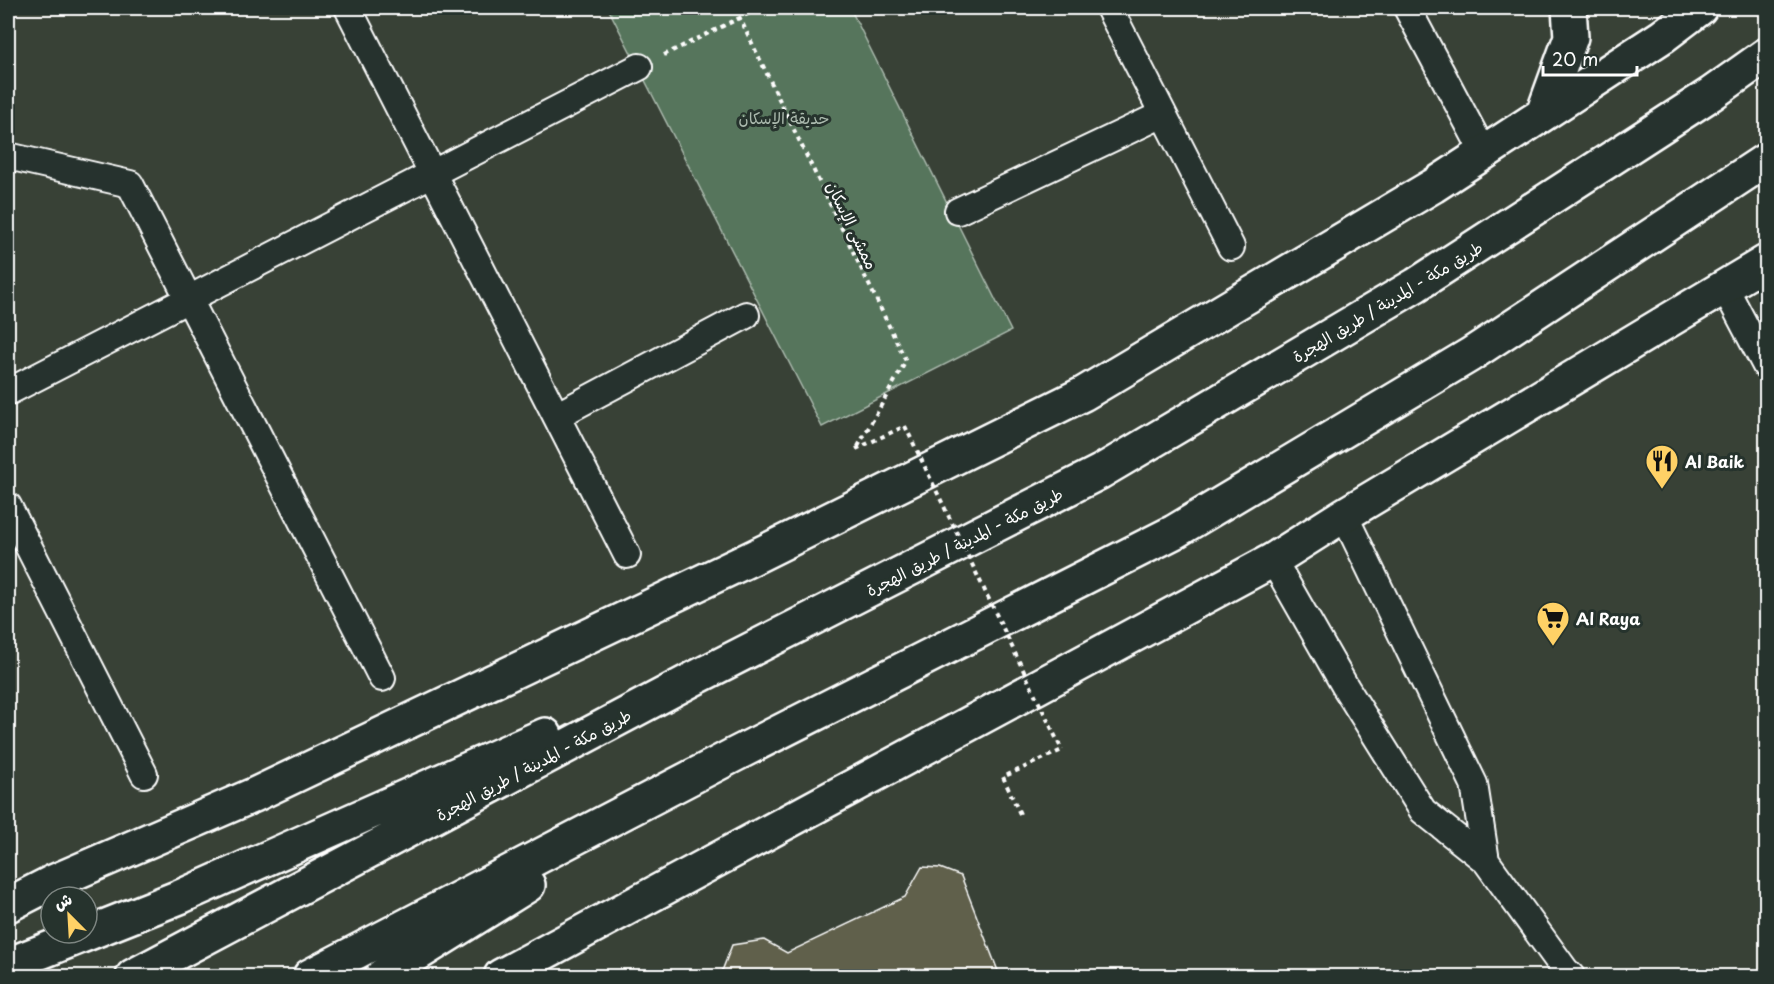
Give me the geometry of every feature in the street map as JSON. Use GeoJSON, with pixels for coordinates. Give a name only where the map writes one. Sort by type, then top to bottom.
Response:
{"type":"FeatureCollection","features":[{"type":"Feature","properties":{"kind":"main road"},"geometry":{"type":"LineString","coordinates":[[1543,114],[1571,37],[1569,8]]}},
{"type":"Feature","properties":{"kind":"main road"},"geometry":{"type":"LineString","coordinates":[[10,897],[53,882],[254,795],[753,558],[1083,394],[1433,186],[1663,36],[1700,8]]}},
{"type":"Feature","properties":{"kind":"main road","name":"طريق مكة - المدينة / طريق الهجرة"},"geometry":{"type":"LineString","coordinates":[[133,976],[695,678],[1100,472],[1416,285],[1767,56]]}},
{"type":"Feature","properties":{"kind":"main road"},"geometry":{"type":"LineString","coordinates":[[310,976],[734,755],[1174,532],[1470,355],[1767,160]]}},
{"type":"Feature","properties":{"kind":"main road"},"geometry":{"type":"LineString","coordinates":[[501,976],[1273,560],[1344,515],[1767,262]]}},
{"type":"Feature","properties":{"kind":"main road"},"geometry":{"type":"LineString","coordinates":[[8,965],[182,896],[835,606]]}},
{"type":"Feature","properties":{"kind":"main road"},"geometry":{"type":"LineString","coordinates":[[382,976],[734,755]]}},
{"type":"Feature","properties":{"kind":"street"},"geometry":{"type":"LineString","coordinates":[[348,8],[627,555]]}},
{"type":"Feature","properties":{"kind":"street"},"geometry":{"type":"LineString","coordinates":[[1109,8],[1231,247]]}},
{"type":"Feature","properties":{"kind":"street"},"geometry":{"type":"LineString","coordinates":[[1407,8],[1484,153]]}},
{"type":"Feature","properties":{"kind":"street"},"geometry":{"type":"LineString","coordinates":[[8,392],[639,67]]}},
{"type":"Feature","properties":{"kind":"street"},"geometry":{"type":"LineString","coordinates":[[958,211],[1163,114]]}},
{"type":"Feature","properties":{"kind":"street"},"geometry":{"type":"LineString","coordinates":[[8,156],[130,184],[382,678]]}},
{"type":"Feature","properties":{"kind":"street"},"geometry":{"type":"LineString","coordinates":[[1725,288],[1767,366]]}},
{"type":"Feature","properties":{"kind":"street"},"geometry":{"type":"LineString","coordinates":[[556,416],[746,315]]}},
{"type":"Feature","properties":{"kind":"street"},"geometry":{"type":"LineString","coordinates":[[8,507],[144,774]]}},
{"type":"Feature","properties":{"kind":"street"},"geometry":{"type":"LineString","coordinates":[[1344,515],[1474,784],[1486,861]]}},
{"type":"Feature","properties":{"kind":"street"},"geometry":{"type":"LineString","coordinates":[[1273,560],[1346,688],[1423,811],[1486,861],[1571,976]]}},
{"type":"Feature","properties":{"kind":"path","name":"ممشى الإسكان"},"geometry":{"type":"LineString","coordinates":[[735,8],[906,361],[856,450],[904,426],[1062,750],[1003,777],[1020,814]]}},
{"type":"Feature","properties":{"kind":"path"},"geometry":{"type":"LineString","coordinates":[[639,67],[760,8]]}},
{"type":"Feature","properties":{"kind":"green space","name":"حديقة الإسكان"},"geometry":{"type":"Polygon","coordinates":[[[608,8],[850,8],[1011,331],[822,427],[608,8]]]}},
{"type":"Feature","properties":{"kind":"building"},"geometry":{"type":"Polygon","coordinates":[[[922,867],[940,868],[961,876],[1000,976],[724,976],[722,971],[732,945],[764,940],[787,953],[905,897],[922,867]]]}},
{"type":"Feature","properties":{"kind":"place","name":"Al Baik"},"geometry":{"type":"Point","coordinates":[1662,490]}},
{"type":"Feature","properties":{"kind":"place","name":"Al Raya"},"geometry":{"type":"Point","coordinates":[1553,647]}}]}
